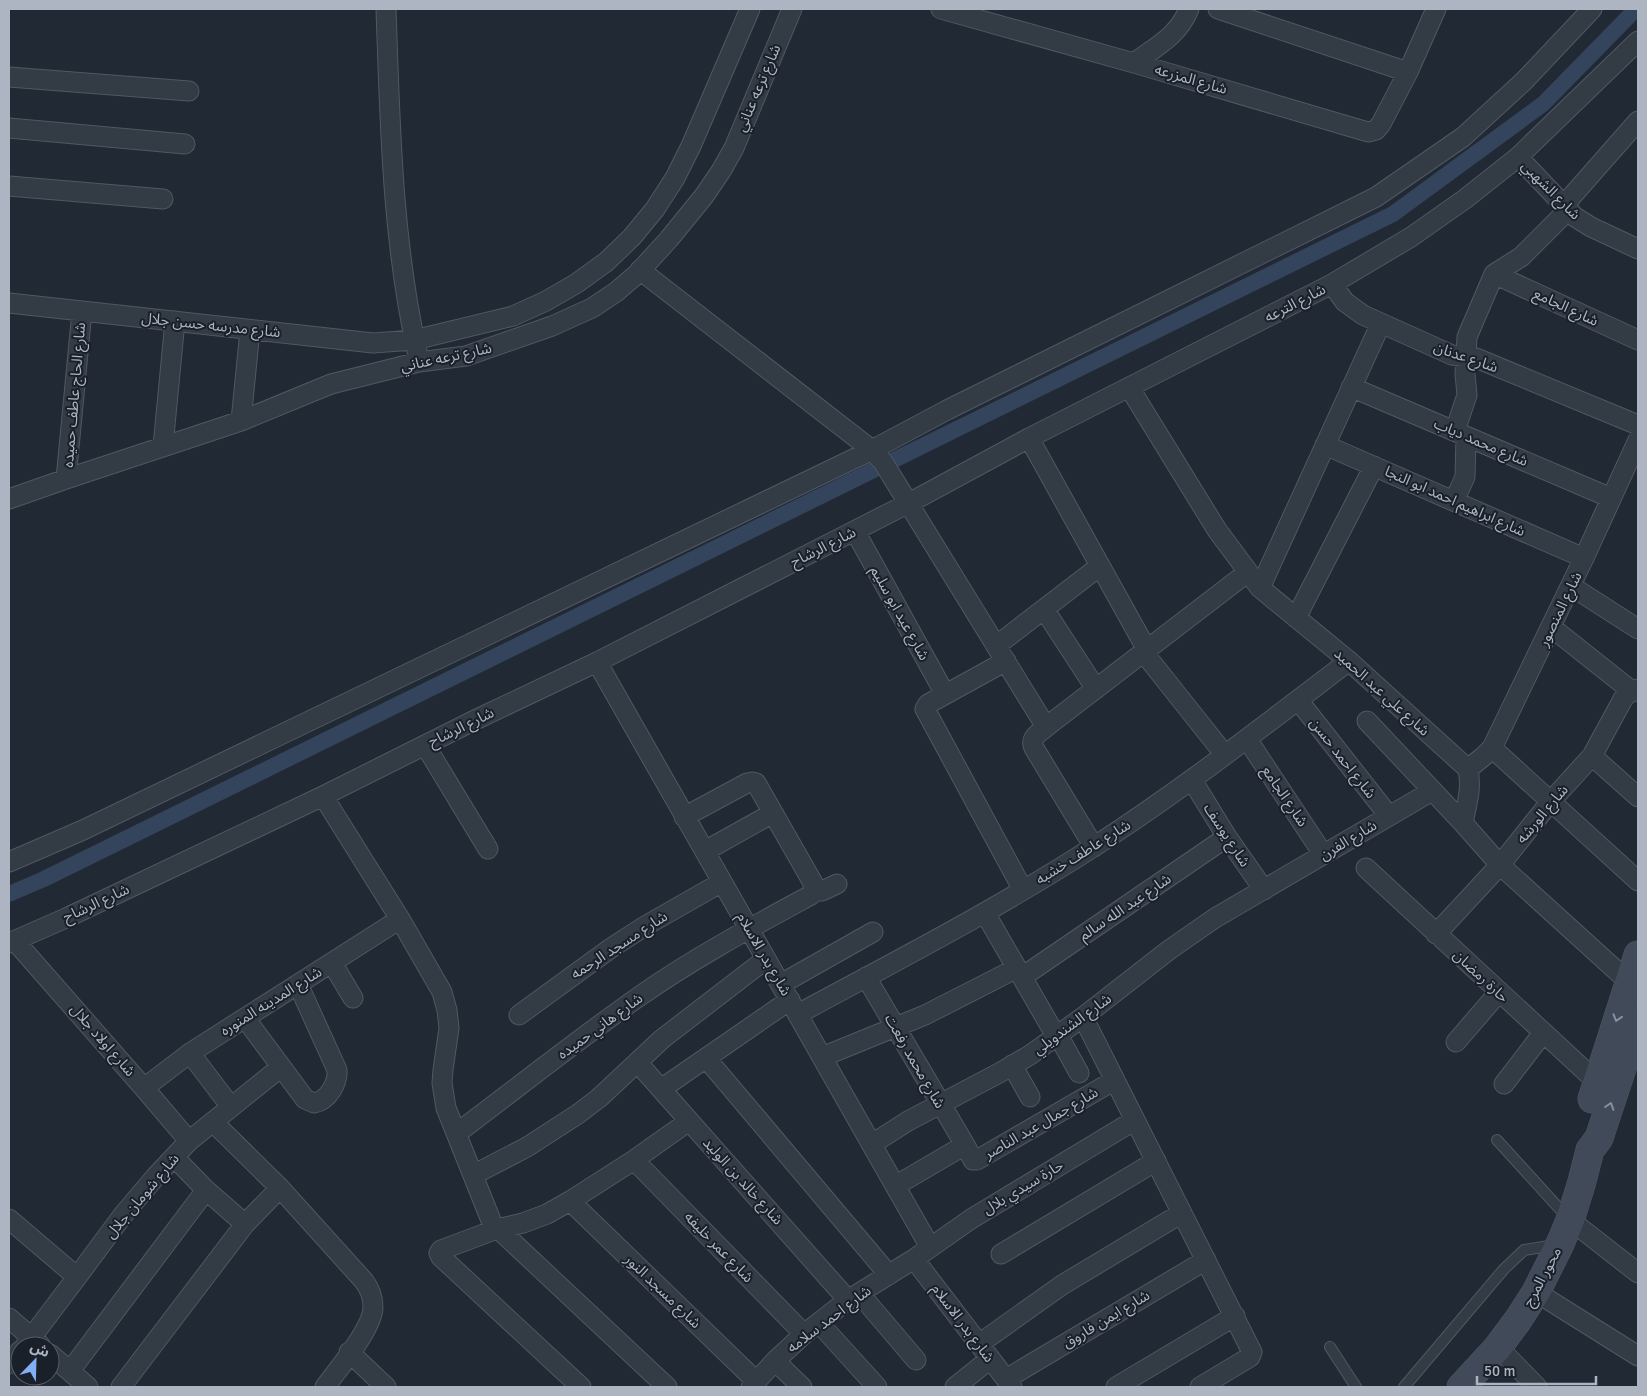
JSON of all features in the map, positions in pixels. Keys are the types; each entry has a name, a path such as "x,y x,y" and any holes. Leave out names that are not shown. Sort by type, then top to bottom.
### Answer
{"main road":[{"name":"محور المرج","path":"1590,1150 1584,1139 1583,1132 1628,982 1638,955"},
{"name":"محور المرج","path":"1461,1387 1498,1347 1518,1320 1536,1292 1565,1232 1581,1185 1590,1150 1600,1138 1638,1020"}],"street":[{"path":"386,9 397,224 419,362"},
{"name":"شارع ترعه عناني","path":"414,340 513,316 546,301 577,283 599,267 632,236 656,209 675,178 691,146 750,9"},
{"name":"شارع ترعه عناني","path":"9,499 241,421 331,384 419,362 466,356 552,326 592,308 616,292 640,270 692,211 721,171 734,148 792,9"},
{"name":"شارع المزرعه","path":"942,9 1368,132 1379,128 1408,72 1433,10"},
{"path":"1134,63 1177,31 1189,9"},
{"path":"1218,9 1269,17 1408,72"},
{"path":"9,862 83,830 878,456 947,410 1376,197 1463,137 1524,81 1592,9"},
{"name":"شارع الترعه","path":"909,503 1129,386 1332,284 1411,236 1465,199 1518,157 1638,40"},
{"path":"9,76 189,91"},
{"path":"1454,501 1465,477 1460,434 1467,395 1465,374 1467,338 1494,274 1521,257 1566,208 1638,121"},
{"path":"9,128 185,144"},
{"name":"شارع الشهبي","path":"1518,157 1566,208 1583,222 1638,249"},
{"path":"9,186 163,199"},
{"path":"640,270 878,456 909,503 1046,727"},
{"name":"شارع الجامع","path":"1494,274 1638,340"},
{"name":"شارع عدنان","path":"1332,284 1342,298 1354,309 1381,323 1452,355 1476,358 1638,425"},
{"name":"شارع مدرسه حسن جلال","path":"9,303 373,343 414,340"},
{"name":"شارع الحاج عاطف حميده","path":"66,479 82,311"},
{"path":"163,446 175,321"},
{"path":"1260,588 1381,323"},
{"path":"241,421 250,330"},
{"name":"شارع علي عبد الحميد","path":"1129,386 1217,530 1260,588 1349,662 1468,769"},
{"name":"شارع محمد دياب","path":"1351,387 1611,498"},
{"path":"1029,438 1145,652 1225,755"},
{"name":"شارع المنصور","path":"1468,769 1492,748 1571,586 1638,440"},
{"name":"شارع ابراهيم احمد ابو النجا","path":"1325,445 1584,558"},
{"path":"1296,618 1374,466"},
{"name":"شارع الرشاح","path":"12,942 324,796 597,662 909,503"},
{"name":"شارع عيد ابو سليم","path":"855,531 946,694"},
{"path":"1005,639 1100,566"},
{"path":"1094,846 1032,745 1033,738 1248,572"},
{"path":"1571,586 1638,629"},
{"path":"1044,609 1096,689"},
{"path":"1551,628 1635,694"},
{"path":"1006,661 928,704 925,709 1023,890"},
{"name":"شارع بدر الاسلام","path":"597,662 930,1247"},
{"name":"شارع عاطف خشبه","path":"790,999 866,977 985,913 1094,846 1192,780 1349,662"},
{"name":"شارع الورشه","path":"1436,934 1500,865 1551,801 1592,756 1623,699 1635,694"},
{"name":"شارع احمد حسن","path":"1298,700 1389,816"},
{"path":"1367,721 1500,865 1628,982"},
{"name":"شارع الجامع","path":"1247,739 1323,854"},
{"path":"425,745 488,849"},
{"path":"1492,748 1638,881"},
{"path":"1592,756 1638,797"},
{"path":"1463,823 1470,795 1471,782 1468,769"},
{"name":"شارع يوسف","path":"1192,780 1227,837 1264,890"},
{"path":"684,817 752,782 756,783 813,883 813,892"},
{"name":"شارع الفرن","path":"1264,890 1432,791"},
{"path":"324,796 438,984 447,1010 449,1028 443,1070 443,1095 446,1108 474,1175 489,1219 497,1229 667,1387"},
{"path":"705,851 773,813"},
{"name":"شارع عبد الله سالم","path":"822,1057 1019,973 1227,837"},
{"name":"حارة رمضان","path":"1366,868 1597,1082"},
{"name":"شارع مسجد الرحمه","path":"520,1015 610,948 722,882"},
{"name":"شارع هاني حميده","path":"457,1133 638,997 749,928 811,895 813,892 822,891 838,884"},
{"name":"شارع الشندويلي","path":"872,1144 908,1121 1030,1055 1192,934 1239,903 1264,890"},
{"path":"985,913 1079,1073"},
{"name":"شارع المدينه المنوره","path":"144,1088 190,1052 400,919"},
{"path":"662,1089 790,999 873,932"},
{"name":"شارع اولاد جلال","path":"12,942 144,1088 189,1142"},
{"path":"474,1175 527,1147 578,1114 599,1098 662,1039 766,959"},
{"path":"332,963 353,998"},
{"name":"شارع محمد رفعت","path":"866,977 965,1146"},
{"path":"245,1018 306,1099 310,1102 323,1100 336,1082 337,1070 298,984"},
{"path":"1456,1042 1499,992"},
{"path":"1083,1017 1252,1352 1250,1357 1200,1387"},
{"path":"1504,1084 1543,1033"},
{"path":"190,1052 231,1107"},
{"path":"706,1058 889,1275"},
{"name":"شارع خالد بن الوليد","path":"637,1062 689,1120 916,1360"},
{"path":"1012,1065 1030,1097"},
{"name":"شارع شومان جلال","path":"36,1336 128,1208 174,1157 189,1142 281,1067"},
{"name":"شارع جمال عبد الناصر","path":"895,1186 965,1146 973,1160 976,1160 1115,1080"},
{"path":"581,1387 439,1255 440,1250 497,1229 535,1219 570,1201 634,1160 689,1120"},
{"name":"حارة سيدي بلال","path":"914,1259 971,1220 1135,1120"},
{"path":"213,1122 280,1188 370,1289 373,1307 368,1325 325,1387"},
{"path":"174,1157 206,1190 244,1224"},
{"name":"شارع عمر خليفه","path":"634,1160 877,1387"},
{"path":"1001,1254 1156,1162"},
{"path":"121,1387 244,1224 280,1188"},
{"path":"60,1364 78,1381 206,1190"},
{"name":"شارع مسجد النور","path":"570,1201 754,1384"},
{"path":"978,1344 1062,1285 1182,1213"},
{"path":"9,1220 78,1278"},
{"path":"1565,1232 1638,1273"},
{"name":"شارع بدر الاسلام","path":"914,1259 1009,1383"},
{"name":"شارع احمد سلامه","path":"754,1384 775,1361 812,1328 854,1296 914,1259"},
{"name":"شارع ايمن فاروق","path":"1009,1383 1206,1260"},
{"path":"1536,1292 1638,1356"},
{"path":"1116,1387 1235,1316"},
{"path":"9,1318 22,1336"},
{"path":"1498,1347 1537,1387"},
{"path":"350,1352 386,1387"},
{"path":"955,1387 990,1359"},
{"path":"775,1361 802,1387"}],"lane":[{"path":"1404,1387 1491,1284 1524,1250 1565,1232 1497,1140"},
{"path":"1330,1347 1356,1387"}],"waterway":[{"path":"9,894 44,879 1393,214 1543,104 1636,9"}]}
